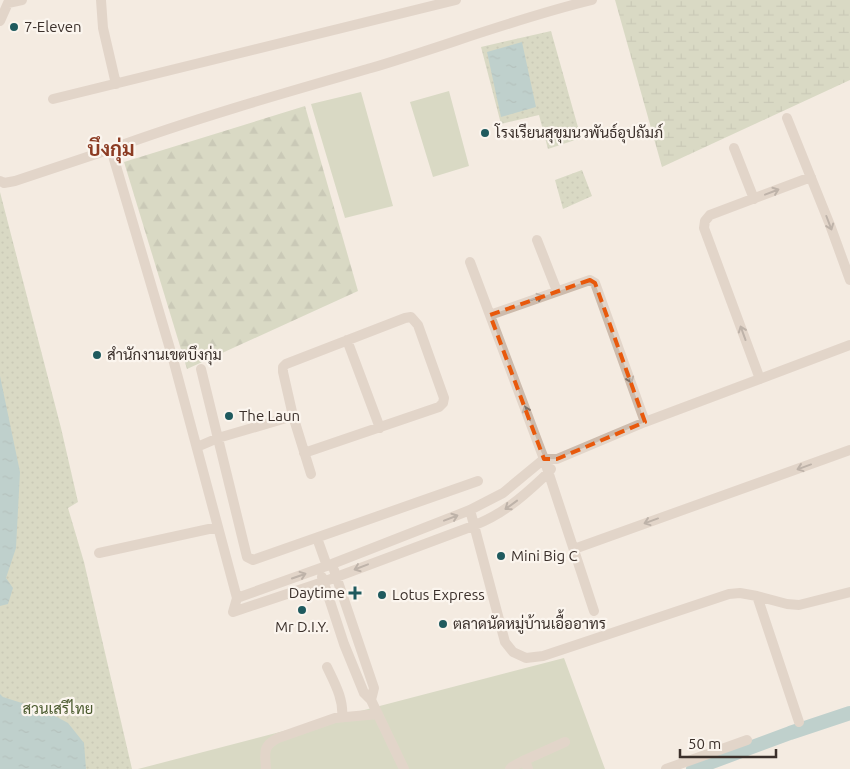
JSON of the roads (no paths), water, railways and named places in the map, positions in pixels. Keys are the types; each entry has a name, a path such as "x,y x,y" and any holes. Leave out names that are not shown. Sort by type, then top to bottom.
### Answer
{"street":[{"path":"0,21 5,2 22,0"},
{"path":"101,0 103,28 116,84"},
{"path":"53,99 456,0"},
{"path":"0,181 4,183 15,181 162,131 371,68 556,8 592,0"},
{"path":"787,118 850,280"},
{"path":"734,148 754,199"},
{"path":"111,149 173,359 237,598 233,612 323,582 473,526 494,516 523,496 548,473 557,459"},
{"path":"760,379 704,228 705,221 710,215 811,177"},
{"path":"537,240 556,291"},
{"path":"470,262 544,459 594,611"},
{"path":"490,314 590,280 595,283 645,422"},
{"path":"304,453 439,407 443,403 444,398 418,325 411,317 347,340 286,364 283,367 293,416 304,453 311,474"},
{"path":"347,340 380,428"},
{"path":"237,598 326,566 488,502 503,493 544,459 557,459 645,422 850,345"},
{"path":"201,369 247,557 252,560 478,481"},
{"path":"197,447 218,438 293,416"},
{"path":"574,549 850,450"},
{"path":"470,510 505,642 513,652 526,658 543,656 729,594 740,593 799,605 850,592"},
{"path":"98,553 218,527"},
{"path":"317,538 326,566 336,577 374,688 371,700"},
{"path":"380,545 385,558"},
{"path":"326,566 323,582 344,644 364,693 371,700 404,769"},
{"path":"757,596 800,722"},
{"path":"344,644 357,640"},
{"path":"327,667 342,703 342,717"},
{"path":"266,769 265,751 271,741 335,718 378,714"},
{"path":"666,769 747,740"},
{"path":"510,769 526,764 565,742"}],"water":[{"path":"522,42 536,107 501,117 487,52"},
{"path":"0,376 20,472 16,548 6,578 13,588 8,604 0,606"},
{"path":"0,694 3,697 44,710 68,723 84,743 86,769 0,769"}],"waterway":[{"path":"693,769 850,713"}],"place":[{"name":"7-Eleven","path":"14,27"},
{"name":"โรงเรียนสุขุมนวพันธ์อุปถัมภ์","path":"485,133"},
{"name":"สำนักงานเขตบึงกุ่ม","path":"97,355"},
{"name":"The Laun","path":"229,416"},
{"name":"Mini Big C","path":"501,556"},
{"name":"Daytime","path":"355,593"},
{"name":"Lotus Express","path":"382,595"},
{"name":"Mr D.I.Y.","path":"302,610"},
{"name":"ตลาดนัดหมู่บ้านเอื้ออาทร","path":"443,624"}],"district":[{"name":"บึงกุ่ม","path":"111,149"}],"park label":[{"name":"สวนเสรีไทย","path":"58,709"}]}
